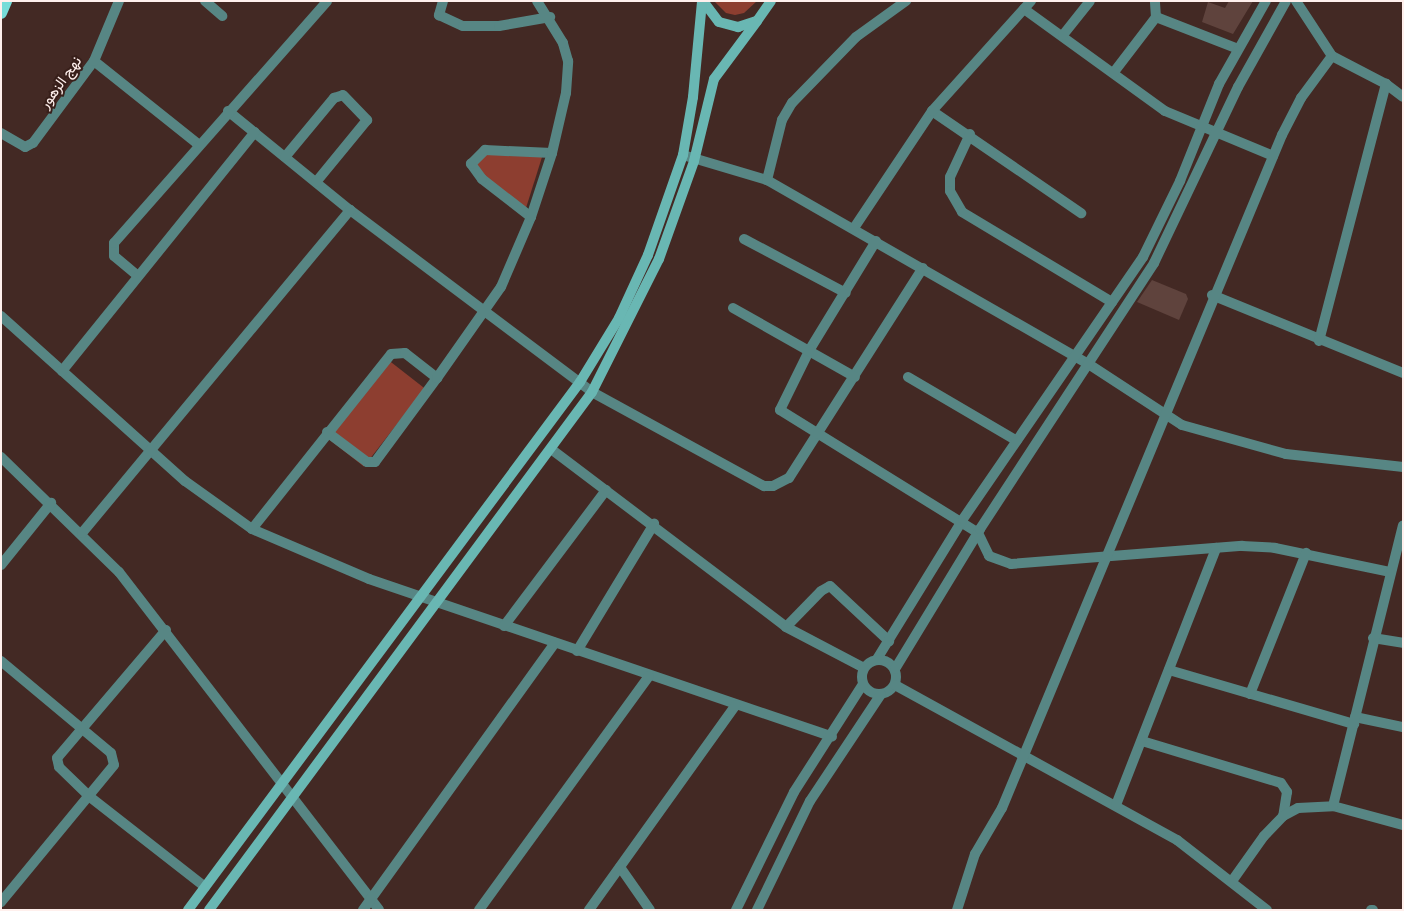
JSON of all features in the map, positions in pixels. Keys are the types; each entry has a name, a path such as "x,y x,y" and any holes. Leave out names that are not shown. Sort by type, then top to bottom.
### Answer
{"main road":[{"path":"1,13 6,1"}],"street":[{"name":"نهج الزهور","path":"1,133 30,146 94,61 119,1"},
{"path":"205,1 222,16"},
{"path":"138,276 114,256 114,243 198,144 327,1"},
{"path":"443,1 439,15 463,26 499,26 550,17"},
{"path":"326,432 368,462 375,462 487,312 531,217 552,153 566,93 568,61 550,17 537,1"},
{"path":"703,1 712,16 728,26 757,21"},
{"path":"188,910 580,382 619,318 648,255 682,155 693,97 703,1"},
{"path":"766,180 782,120 792,103 856,37 906,1"},
{"path":"1063,35 1090,1"},
{"path":"1114,72 1156,18 1155,1"},
{"path":"864,668 877,659 961,522 1143,257 1180,181 1199,128 1238,49 1266,1"},
{"path":"894,685 895,669 978,533 1090,365 1154,263 1216,133 1286,1"},
{"path":"1296,1 1332,56 1386,84 1403,97"},
{"path":"209,910 295,796 434,602 551,449 592,392 659,259 694,160 714,79 757,21 773,3"},
{"path":"854,228 932,111 1028,5 1063,35 1166,111 1199,128 1273,156"},
{"path":"1156,18 1238,49"},
{"path":"957,910 975,854 1002,808 1108,556 1212,295 1273,156 1301,98 1332,56"},
{"path":"94,61 198,144"},
{"path":"1319,341 1386,84"},
{"path":"285,157 334,98 343,95 367,120 316,182"},
{"path":"228,111 350,210 592,392 764,486 773,486 789,478 924,268"},
{"path":"932,111 970,134 1081,213"},
{"path":"62,371 255,132"},
{"path":"970,134 950,177 950,191 962,212 1112,302"},
{"path":"531,217 482,179 471,164 485,150 552,153"},
{"path":"682,155 766,180 854,228 1074,358 1090,365 1163,415 1200,431 1286,454 1403,467"},
{"path":"82,533 152,452 350,210"},
{"path":"744,239 846,293"},
{"path":"876,241 846,293 810,349 779,407 978,533 989,556 1011,564 1216,548 1275,548 1390,572"},
{"path":"1212,295 1319,341 1403,373"},
{"path":"733,308 810,349 855,377"},
{"path":"1,316 152,452 219,508 252,529 295,551 434,602 832,737"},
{"path":"252,529 326,432 391,354 405,353 437,378"},
{"path":"908,377 1017,441"},
{"path":"551,449 654,524 786,626 864,668"},
{"path":"1,456 82,533 166,630 295,796 379,910"},
{"path":"504,626 606,490"},
{"path":"1,565 51,503"},
{"path":"577,651 654,524"},
{"path":"1334,806 1373,638 1403,526"},
{"path":"1116,805 1216,548"},
{"path":"1250,694 1306,554"},
{"path":"786,626 820,591 830,586 889,640"},
{"path":"166,630 57,758 59,767 90,798 205,887"},
{"path":"1373,638 1403,642"},
{"path":"363,910 555,643"},
{"path":"877,659 888,661 895,669"},
{"path":"1,661 81,731 111,753 114,766 90,798 1,902"},
{"path":"736,910 794,792 832,737 864,684 864,668"},
{"path":"1169,670 1250,694 1354,720 1403,727"},
{"path":"479,910 649,676"},
{"path":"864,684 871,692 881,694"},
{"path":"894,685 1177,840 1232,882 1255,905 1266,910"},
{"path":"757,910 810,801 881,694 894,685"},
{"path":"589,910 736,705"},
{"path":"1142,741 1281,783 1287,792 1283,816"},
{"path":"1232,882 1264,836 1283,816 1298,808 1334,806 1403,825"},
{"path":"620,867 650,910"}],"shaded area":[{"path":"714,1 757,1 744,13 735,15 726,13"},
{"path":"480,153 542,157 526,208 470,169"},
{"path":"387,359 425,389 364,467 326,437"}],"building":[{"path":"1229,1 1253,1 1233,34 1202,22 1208,2 1225,8"},
{"path":"1152,280 1186,294 1188,299 1179,320 1137,302"}]}
